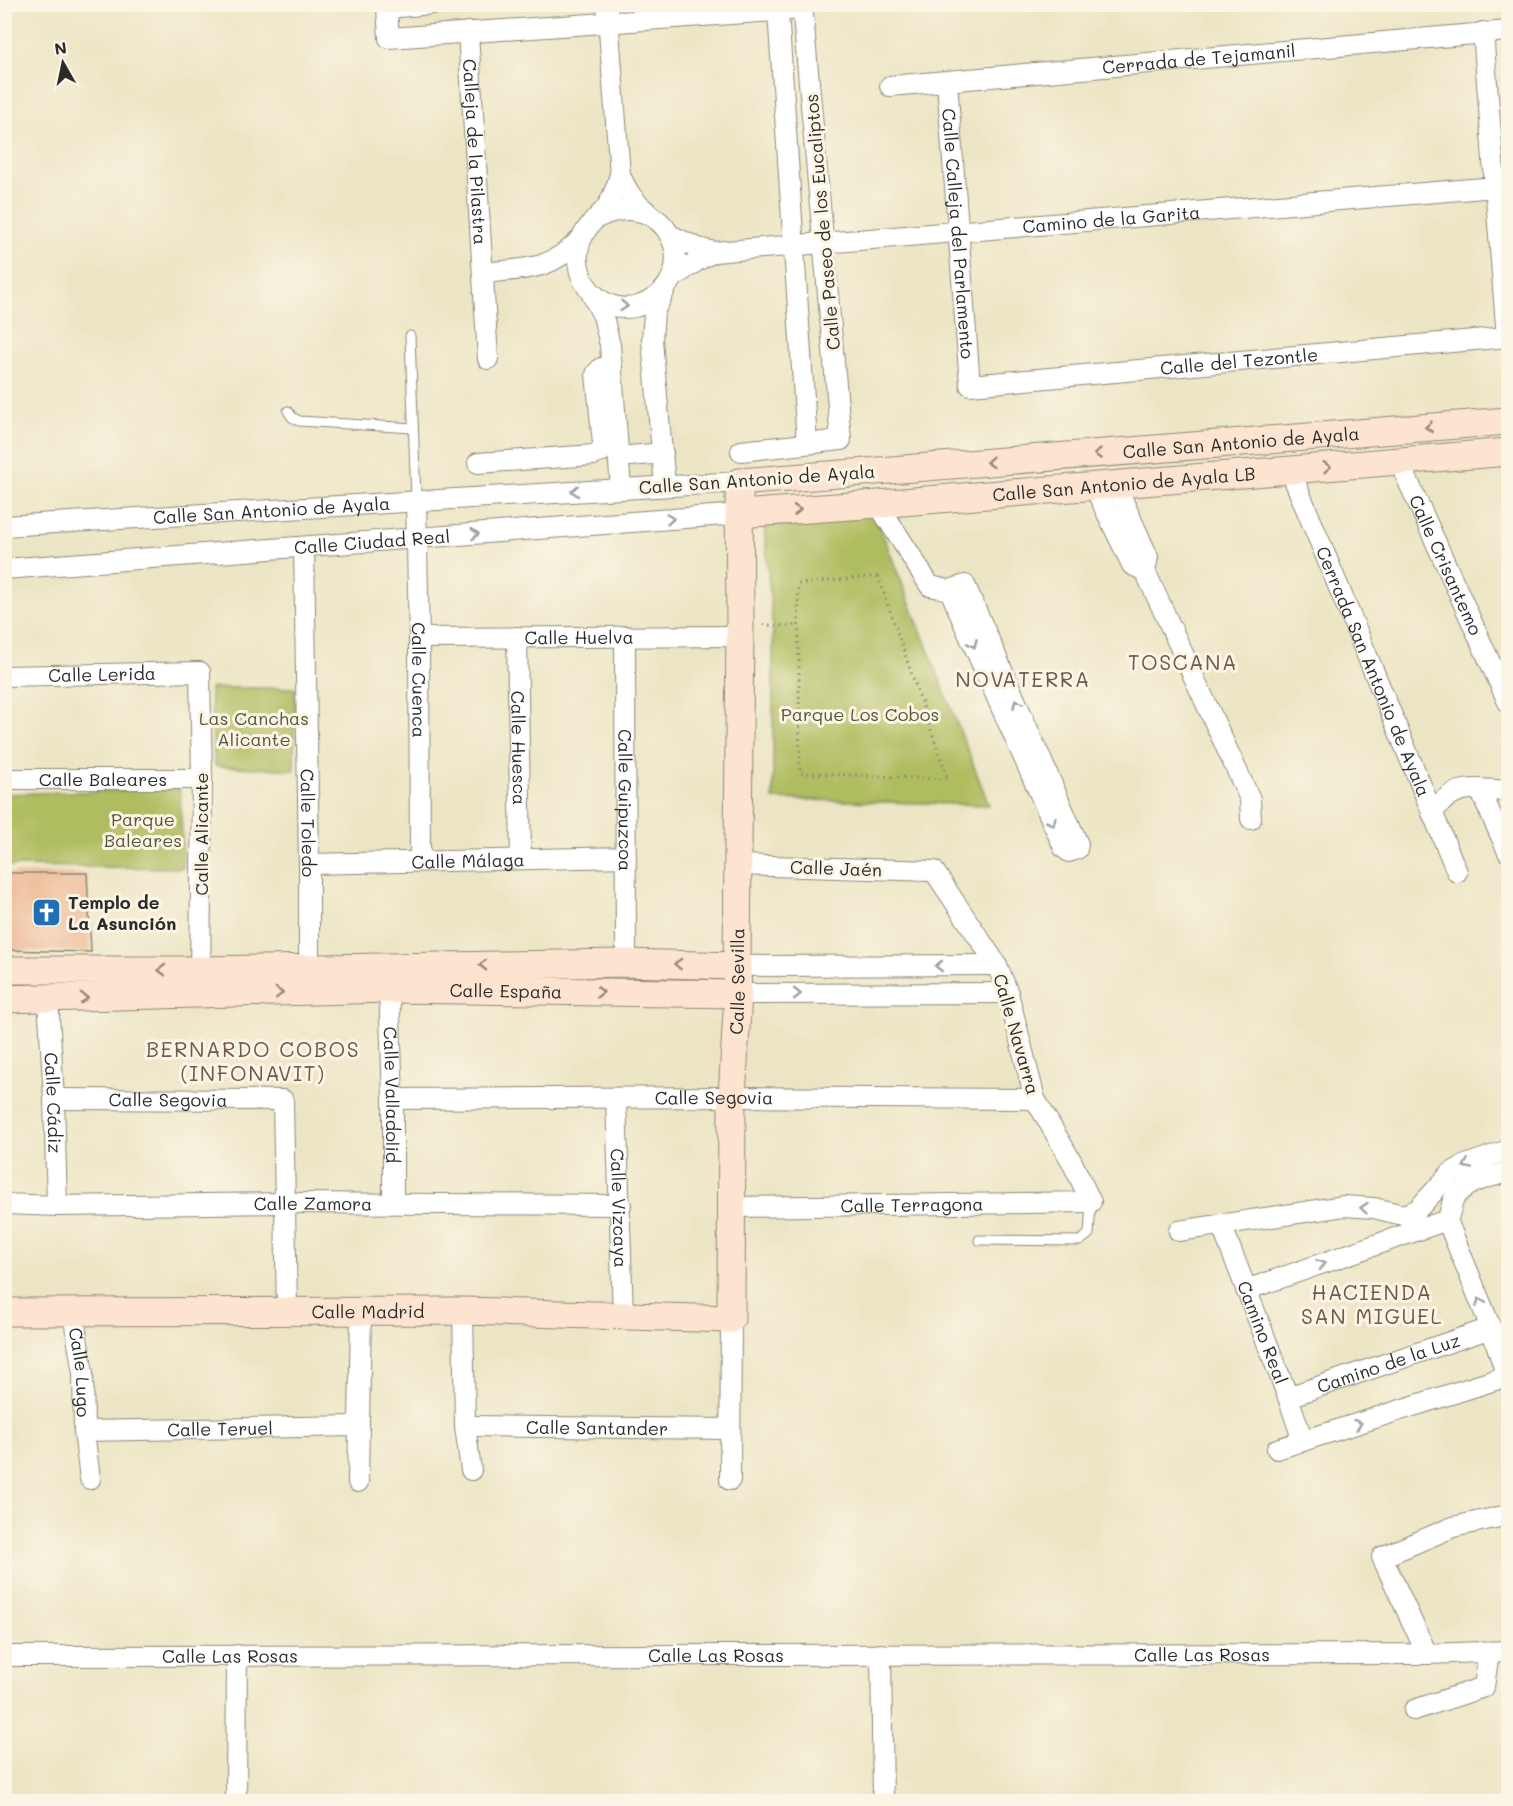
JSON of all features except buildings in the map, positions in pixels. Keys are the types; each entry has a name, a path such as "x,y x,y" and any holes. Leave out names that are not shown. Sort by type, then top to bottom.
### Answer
{"street":[{"path":"433,4 387,8 389,38 468,32 607,14 778,11 803,7"},
{"name":"Calle Paseo de los Eucaliptos","path":"778,11 807,444 841,440 803,7"},
{"path":"607,14 620,175 637,204 662,224 670,235 675,249 676,265 654,312 652,340 665,486"},
{"name":"Cerrada de Tejamanil","path":"890,87 1509,31"},
{"name":"Calleja de la Pilastra","path":"468,32 488,359"},
{"path":"1482,32 1502,186 1508,338"},
{"name":"Calle Calleja del Parlamento","path":"947,82 970,385"},
{"path":"484,273 541,267 555,261 580,240 587,228 608,205 620,175"},
{"name":"Camino de la Garita","path":"670,235 698,248 714,252 1502,186"},
{"path":"597,218 624,209 638,210 651,215"},
{"path":"580,240 577,262 587,288 603,316 610,345 621,489"},
{"name":"Camino de la Garita","path":"668,284 697,261 714,252"},
{"path":"541,267 571,276 604,303 620,307 637,307 652,300 668,284"},
{"name":"Calle del Tezontle","path":"970,385 1508,338"},
{"path":"478,463 594,455 601,452 603,444 596,374 601,368 612,367"},
{"name":"Calle San Antonio de Ayala","path":"4,526 739,482 1509,421"},
{"path":"1474,423 1476,454"},
{"path":"741,451 807,444"},
{"name":"Calle San Antonio de Ayala LB","path":"739,514 1509,452"},
{"path":"619,457 663,453"},
{"path":"1049,457 1050,490"},
{"name":"Calle Crisantemo","path":"1399,461 1509,702"},
{"name":"Cerrada San Antonio de Ayala","path":"1290,470 1457,872"},
{"name":"Calle Sevilla","path":"730,1480 732,1097 738,994 739,482"},
{"path":"1105,485 1132,565 1145,571 1250,799 1251,819"},
{"name":"Calle Cuenca","path":"416,500 420,860"},
{"path":"878,504 930,586 950,590 965,585 992,668 1025,742 1078,843 1077,849 1073,851 1069,852 1064,848 1025,742"},
{"name":"Calle Ciudad Real","path":"4,568 739,514"},
{"name":"Calle Toledo","path":"304,547 309,979"},
{"name":"Calle Huelva","path":"419,638 625,636 740,630"},
{"name":"Calle Guipuzcoa","path":"625,636 626,963"},
{"name":"Calle Huesca","path":"518,637 521,858"},
{"name":"Calle Lerida","path":"4,676 200,672"},
{"name":"Calle Alicante","path":"200,672 202,779 200,982"},
{"name":"Calle Baleares","path":"4,779 202,779"},
{"path":"1432,813 1451,794 1460,790 1509,791"},
{"path":"1480,790 1509,852"},
{"name":"Calle Málaga","path":"309,864 626,857"},
{"name":"Calle Jaén","path":"738,865 934,871"},
{"name":"Calle Navarra","path":"934,871 998,966 1008,993 1035,1099 1072,1161 1091,1202"},
{"name":"Calle España","path":"4,999 48,999 200,982 309,979 626,963 737,966 998,966"},
{"name":"Calle España","path":"4,970 200,982"},
{"name":"Calle España","path":"309,979 389,989 738,994 1008,993"},
{"name":"Calle Valladolid","path":"389,989 393,1099 393,1203"},
{"name":"Calle Cádiz","path":"48,999 57,1206"},
{"name":"Calle Segovia","path":"393,1099 732,1097 1035,1099"},
{"name":"Calle Vizcaya","path":"616,1098 623,1316"},
{"name":"Calle Segovia","path":"54,1099 283,1100 285,1203"},
{"path":"1406,1224 1451,1173 1463,1166 1509,1150"},
{"path":"1277,1449 1508,1376 1447,1220 1454,1200 1465,1187 1509,1172"},
{"name":"Calle Terragona","path":"732,1206 1091,1202"},
{"path":"285,1203 287,1311"},
{"name":"Calle Zamora","path":"4,1204 57,1206 285,1203 621,1205"},
{"path":"1179,1231 1344,1206 1374,1209 1406,1224"},
{"path":"1246,1290 1406,1224 1447,1220"},
{"name":"Camino Real","path":"1221,1224 1303,1441"},
{"path":"463,1311 465,1426 471,1470"},
{"name":"Calle Madrid","path":"4,1312 463,1311 731,1319"},
{"path":"358,1482 361,1312"},
{"name":"Calle Lugo","path":"73,1313 83,1373 84,1431 90,1479"},
{"name":"Camino de la Luz","path":"1288,1397 1491,1328"},
{"name":"Calle Teruel","path":"84,1431 358,1426"},
{"name":"Calle Santander","path":"465,1426 730,1429"},
{"path":"1427,1654 1382,1557 1453,1527 1509,1515"},
{"path":"1414,1710 1484,1687 1499,1652"},
{"name":"Calle Las Rosas","path":"4,1656 1427,1654 1499,1652"},
{"path":"881,1654 883,1802"},
{"path":"236,1802 237,1655"}],"lane":[{"path":"410,336 416,500"},
{"path":"288,411 298,421 413,428"},
{"path":"979,1240 1080,1241 1089,1234 1091,1202"}],"path":[{"path":"878,576 948,779 800,773 799,626 798,584 878,576"},
{"path":"740,630 799,626"}],"green space":[{"name":"Parque Los Cobos","path":"874,512 989,805 773,799 773,632 764,526"},
{"name":"Las Canchas Alicante","path":"210,688 295,688 294,770 215,766"},
{"name":"Parque Baleares","path":"180,789 183,868 5,866 5,794"}],"place":[{"name":"Templo de La Asunción","path":"47,912"}],"district":[{"name":"TOSCANA","path":"1183,661"},
{"name":"NOVATERRA","path":"1023,678"},
{"name":"BERNARDO COBOS (INFONAVIT)","path":"253,1060"},
{"name":"HACIENDA SAN MIGUEL","path":"1372,1303"}]}
